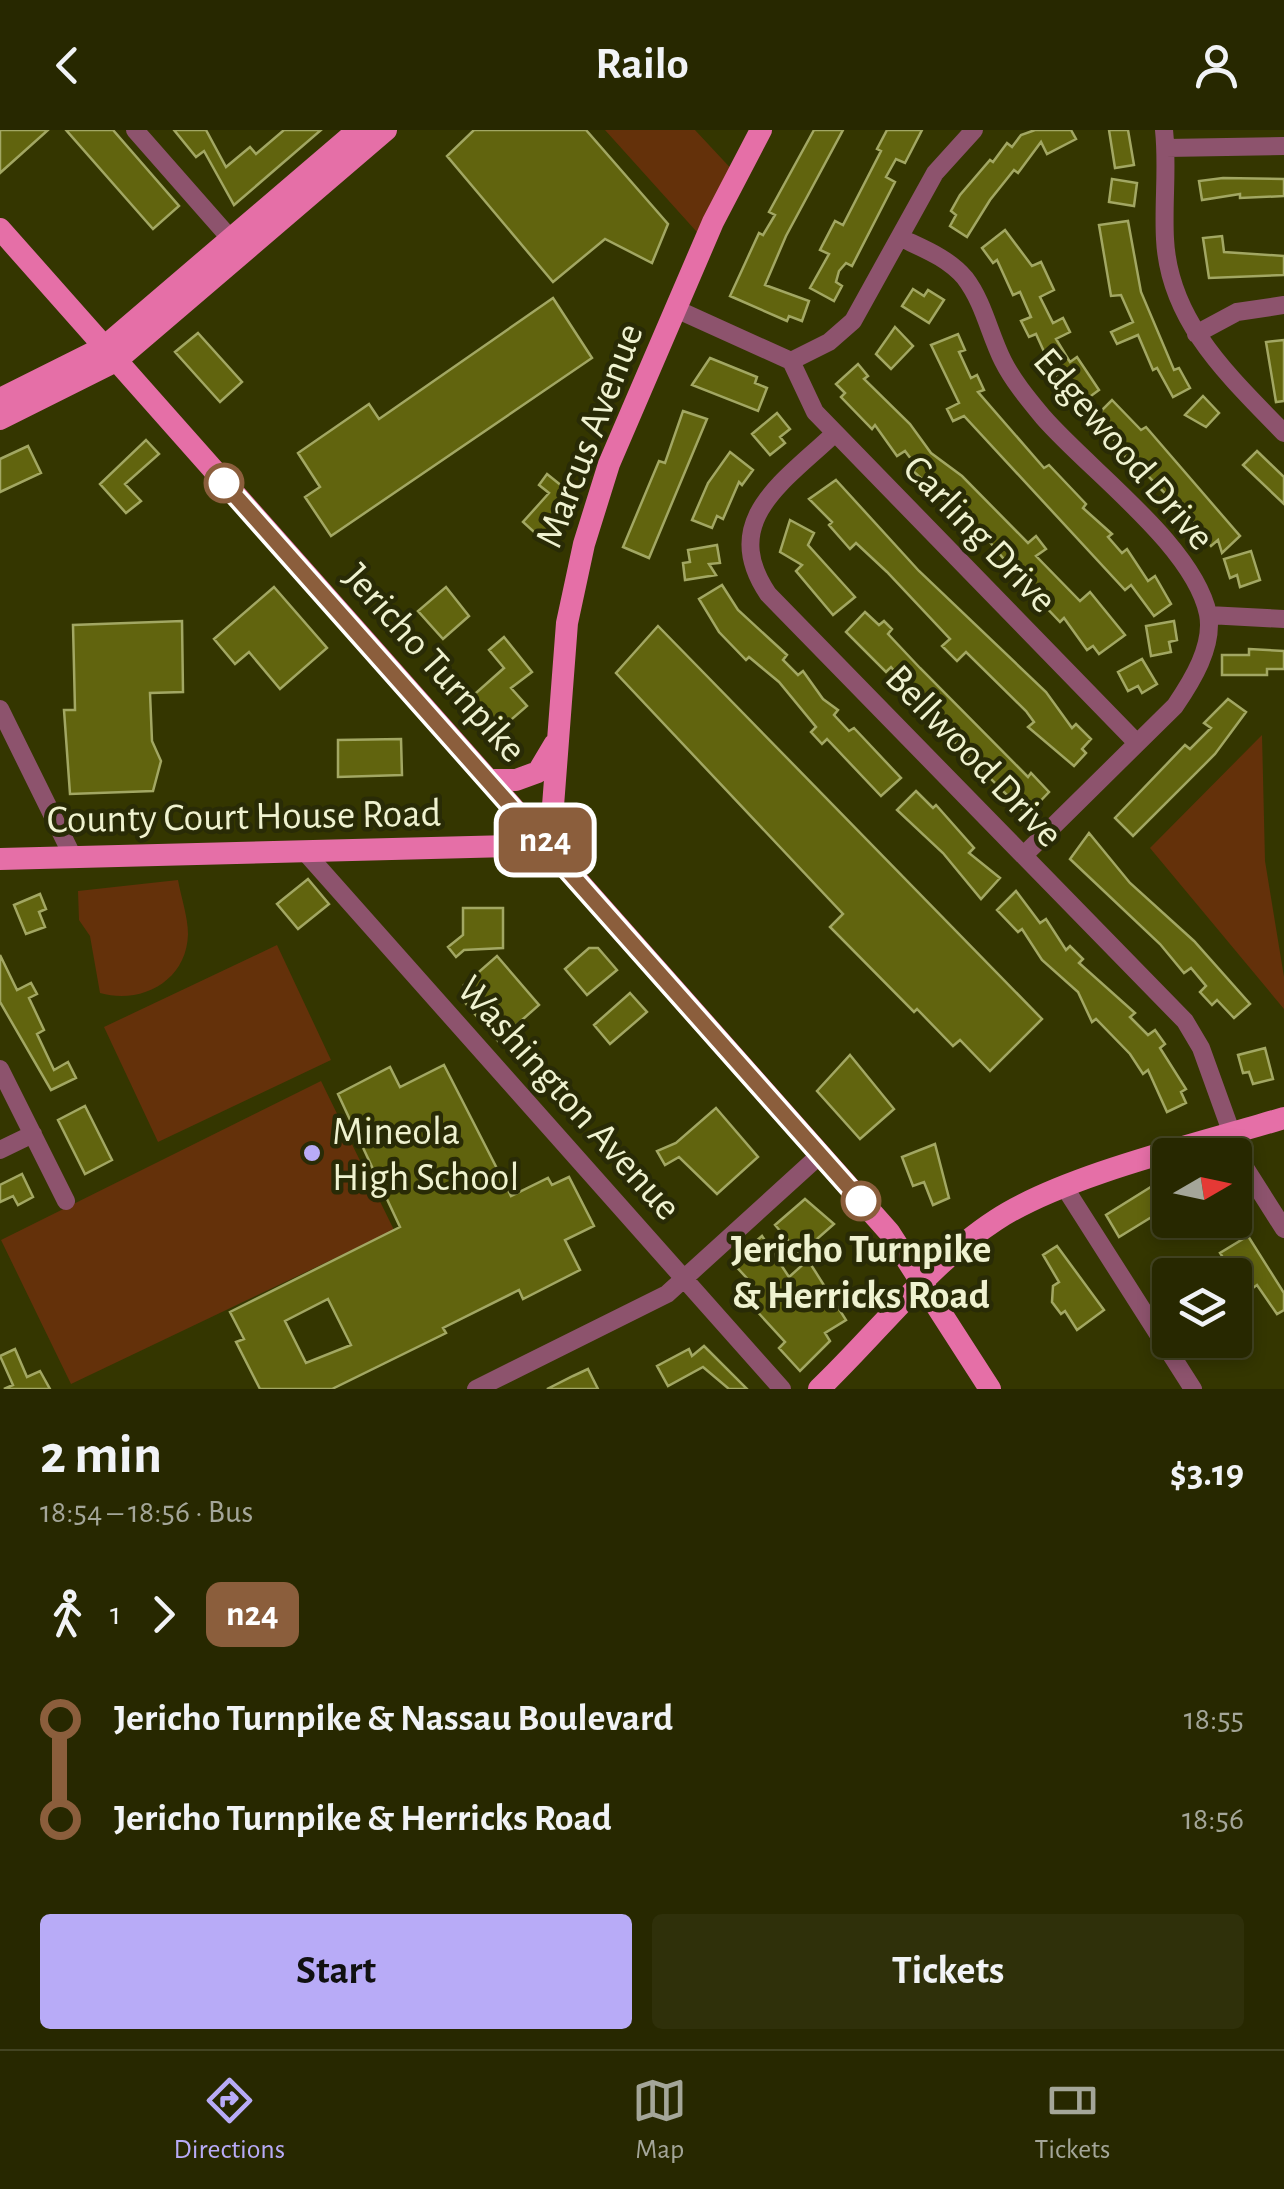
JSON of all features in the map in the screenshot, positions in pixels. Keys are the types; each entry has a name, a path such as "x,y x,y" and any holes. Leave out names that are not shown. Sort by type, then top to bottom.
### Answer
{"main road":[{"path":"0,419 110,354 237,246 357,135 386,130"},
{"name":"Marcus Avenue","path":"550,845 573,581 609,464 676,309 761,130"},
{"name":"Jericho Turnpike","path":"0,229 550,845 896,1241 990,1389"},
{"path":"0,399 110,354"},
{"path":"492,780 529,778 546,766 560,712"},
{"name":"County Court House Road","path":"0,859 550,845"},
{"path":"818,1389 992,1222 1065,1188 1284,1118"}],"street":[{"path":"135,130 237,246"},
{"path":"676,309 791,361 829,342 854,320 935,173 974,130"},
{"path":"1284,146 1165,139 1166,253 1173,286 1196,334 1219,367 1284,433"},
{"name":"Edgewood Drive","path":"901,238 944,258 963,276 980,300 1012,378 1045,418 1179,556 1208,615 1193,680 1175,706 1024,856"},
{"path":"1196,334 1237,312 1284,306"},
{"name":"Carling Drive","path":"791,361 808,401 835,432 1137,743"},
{"name":"Bellwood Drive","path":"835,432 759,510 748,537 753,572 768,594 1190,1028 1228,1135 1284,1229"},
{"path":"1208,615 1284,618"},
{"path":"0,709 74,857"},
{"name":"Washington Avenue","path":"306,852 782,1389"},
{"path":"0,1069 66,1201"},
{"path":"0,1150 32,1134"},
{"path":"476,1389 513,1381 668,1294 821,1154"},
{"path":"1065,1188 1193,1389"}],"shaded area":[{"path":"605,130 695,130 737,175 705,241"},
{"path":"1262,735 1265,861 1284,977 1284,1009 1150,848"},
{"path":"178,880 188,934 180,965 159,986 146,992 116,996 100,993 90,936 79,920 78,891"},
{"path":"277,945 331,1060 158,1142 104,1027"},
{"path":"321,1081 394,1230 71,1384 1,1240"}],"building":[{"path":"0,130 48,130 0,173"},
{"path":"66,130 113,130 179,206 153,229"},
{"path":"174,130 206,130 226,167 250,147 256,154 284,130 321,130 234,205 204,151 196,157"},
{"path":"474,130 586,130 668,224 652,263 605,239 553,282 447,156"},
{"path":"814,130 843,130 786,236 765,285 809,301 802,321 789,316 787,321 730,296 759,233 763,235 775,215 769,212"},
{"path":"887,130 922,130 905,163 896,159 886,177 895,182 852,266 846,263 839,271 836,282 842,286 834,301 810,288 829,254 820,250 835,221 843,225 881,151 877,149"},
{"path":"1035,130 1071,130 1076,139 1047,154 1041,142 1018,173 1014,170 990,200 967,237 950,226 956,215 951,211 960,195 990,160 993,162 1007,143 1012,147 1021,135"},
{"path":"1109,130 1128,130 1134,165 1115,168"},
{"path":"1112,179 1137,183 1134,206 1109,202"},
{"path":"1284,179 1284,196 1240,198 1240,194 1202,200 1199,181"},
{"path":"1128,221 1141,292 1174,370 1179,368 1190,388 1173,397 1157,368 1153,370 1138,335 1117,344 1111,332 1133,322 1121,295 1111,296 1099,225"},
{"path":"1005,230 1032,266 1041,262 1054,290 1040,297 1053,323 1063,318 1070,332 1056,339 1070,362 1077,357 1099,390 1076,407 1054,371 1048,376 1038,361 1046,356 1036,334 1029,337 1021,321 1031,317 1020,292 1013,295 997,260 993,263 982,248"},
{"path":"1222,236 1224,252 1284,256 1284,275 1209,278 1203,238"},
{"path":"913,289 924,296 928,290 944,300 929,323 902,306"},
{"path":"553,298 592,358 331,536 305,497 320,487 298,453 369,404 379,419"},
{"path":"895,327 913,346 891,369 876,354"},
{"path":"198,333 242,382 220,402 175,352"},
{"path":"958,334 965,350 959,352 971,378 977,375 984,390 978,392 1044,468 1049,465 1086,504 1083,508 1112,534 1108,537 1122,553 1127,549 1148,581 1155,576 1171,604 1154,616 1131,585 1125,590 964,416 953,421 947,409 959,403 931,345"},
{"path":"1284,340 1284,401 1276,402 1266,342"},
{"path":"710,358 757,377 755,383 767,388 758,411 692,385"},
{"path":"858,364 868,376 864,379 910,424 931,453 962,476 1028,543 1036,536 1046,549 1036,556 1080,601 1090,592 1125,635 1099,654 1093,646 1087,650 1064,618 1060,622 1022,582 1029,574 1016,559 1008,564 984,535 913,471 917,467 905,451 897,456 875,425 872,429 841,397 845,393 836,384"},
{"path":"1203,396 1219,413 1206,427 1185,415"},
{"path":"1112,400 1141,430 1146,427 1240,536 1222,553 1218,540 1211,546 1201,530 1147,475 1138,457 1129,463 1108,431 1104,436 1090,422"},
{"path":"683,411 707,419 649,558 623,547 659,461 665,463"},
{"path":"777,413 790,429 780,437 785,443 770,455 752,434"},
{"path":"146,440 159,454 125,484 141,501 126,513 100,484"},
{"path":"28,446 41,473 0,492 0,459"},
{"path":"1257,451 1284,477 1284,504 1243,465"},
{"path":"730,452 753,470 742,485 739,482 723,519 717,516 712,528 692,520 708,483"},
{"path":"547,474 573,495 553,520 559,526 545,542 523,522 549,493 539,485"},
{"path":"836,480 919,571 1046,692 1072,728 1076,724 1091,739 1082,749 1086,753 1074,766 1028,727 1034,722 1026,711 966,652 957,661 942,646 950,639 887,572 856,543 850,549 829,525 832,522 809,499"},
{"path":"790,520 814,533 808,545 855,597 833,615 796,571 802,565 780,552"},
{"path":"717,545 720,563 709,564 716,575 685,580 683,563 690,562 688,550"},
{"path":"1251,551 1260,580 1240,587 1237,575 1230,578 1224,559"},
{"path":"722,585 738,610 787,655 783,660 798,675 803,671 823,699 838,710 834,715 849,731 854,728 901,778 881,796 827,739 822,744 811,732 816,727 779,682 749,657 746,660 719,632 699,599"},
{"path":"274,587 327,648 280,689 249,652 235,664 214,639"},
{"path":"446,587 469,616 443,639 418,611"},
{"path":"865,612 879,625 884,621 892,629 888,634 920,668 1028,777 1031,773 1049,792 1027,815 954,742 891,667 886,672 846,632"},
{"path":"182,621 183,692 150,693 152,741 161,761 153,791 70,794 64,710 75,710 73,625"},
{"path":"1174,621 1177,640 1169,642 1171,652 1151,656 1146,626"},
{"path":"658,626 1042,1019 990,1071 960,1040 953,1046 917,1009 914,1012 830,927 843,914 616,673"},
{"path":"504,637 532,672 511,688 527,706 497,732 468,700 504,668 489,650"},
{"path":"1249,649 1284,651 1284,669 1267,669 1267,675 1222,675 1222,655 1249,655"},
{"path":"1142,659 1157,684 1142,693 1138,686 1128,691 1118,672"},
{"path":"1228,699 1246,712 1215,754 1133,836 1115,818 1185,745 1190,749 1211,728 1204,723"},
{"path":"401,739 402,775 338,777 338,740"},
{"path":"916,791 933,808 936,805 974,848 969,853 1000,878 981,899 943,853 897,810"},
{"path":"1089,833 1130,883 1194,941 1250,1004 1234,1018 1217,1000 1212,1005 1200,992 1206,986 1191,968 1184,973 1160,944 1070,859"},
{"path":"308,879 329,904 298,929 277,904"},
{"path":"1016,891 1040,923 1046,919 1066,950 1070,946 1083,959 1079,963 1135,1013 1130,1017 1148,1035 1155,1030 1165,1044 1160,1048 1186,1089 1181,1092 1186,1103 1167,1112 1148,1070 1143,1074 1130,1054 1096,1019 1092,1022 1078,992 1042,960 1022,929 1018,932 997,910"},
{"path":"40,894 46,909 39,912 45,927 26,934 14,905"},
{"path":"463,908 503,908 503,948 464,950 456,957 448,947 463,935"},
{"path":"589,948 598,948 617,970 587,995 565,969"},
{"path":"0,955 17,990 31,983 37,994 29,998 44,1030 37,1034 54,1070 68,1062 76,1078 51,1090 0,1002"},
{"path":"497,956 539,1005 498,1041 462,999 470,991 464,985"},
{"path":"630,993 647,1012 610,1044 594,1025"},
{"path":"1265,1048 1273,1079 1253,1084 1249,1072 1243,1073 1238,1055"},
{"path":"850,1055 894,1109 860,1139 817,1091"},
{"path":"444,1065 511,1196 548,1178 552,1185 569,1177 594,1226 565,1240 580,1270 523,1299 519,1290 443,1328 446,1333 332,1389 260,1389 236,1342 244,1339 230,1312 400,1227 338,1094 390,1067 400,1087","holes":["328,1299 351,1345 306,1363 285,1321"]},
{"path":"85,1106 112,1160 85,1174 58,1120"},
{"path":"716,1108 758,1157 717,1194 679,1157 665,1165 657,1151 676,1143"},
{"path":"935,1144 949,1198 933,1205 924,1182 913,1186 902,1157"},
{"path":"22,1174 33,1197 18,1205 13,1196 0,1202 0,1185"},
{"path":"1152,1186 1152,1217 1119,1237 1106,1215"},
{"path":"805,1199 834,1224 800,1254 775,1225"},
{"path":"762,1236 789,1277 808,1260 846,1320 825,1333 830,1341 800,1371 779,1348 785,1342 743,1296 754,1286 732,1262"},
{"path":"1249,1238 1284,1293 1284,1310 1277,1314 1257,1285 1252,1289 1252,1258 1223,1258 1220,1253"},
{"path":"1057,1246 1104,1310 1077,1330 1065,1311 1061,1314 1052,1302 1053,1286 1059,1282 1043,1255"},
{"path":"704,1346 747,1389 729,1389 703,1367 668,1386 657,1366 689,1349 692,1356"},
{"path":"15,1349 27,1377 40,1371 50,1389 4,1389 13,1385 0,1356"},
{"path":"588,1369 598,1389 547,1389 573,1376"}],"bus line":[{"name":"n24","path":"224,483 550,845 861,1201"}],"place":[{"name":"Mineola High School","path":"312,1153"},
{"name":"Jericho Turnpike & Herricks Road","path":"861,1201"}]}
